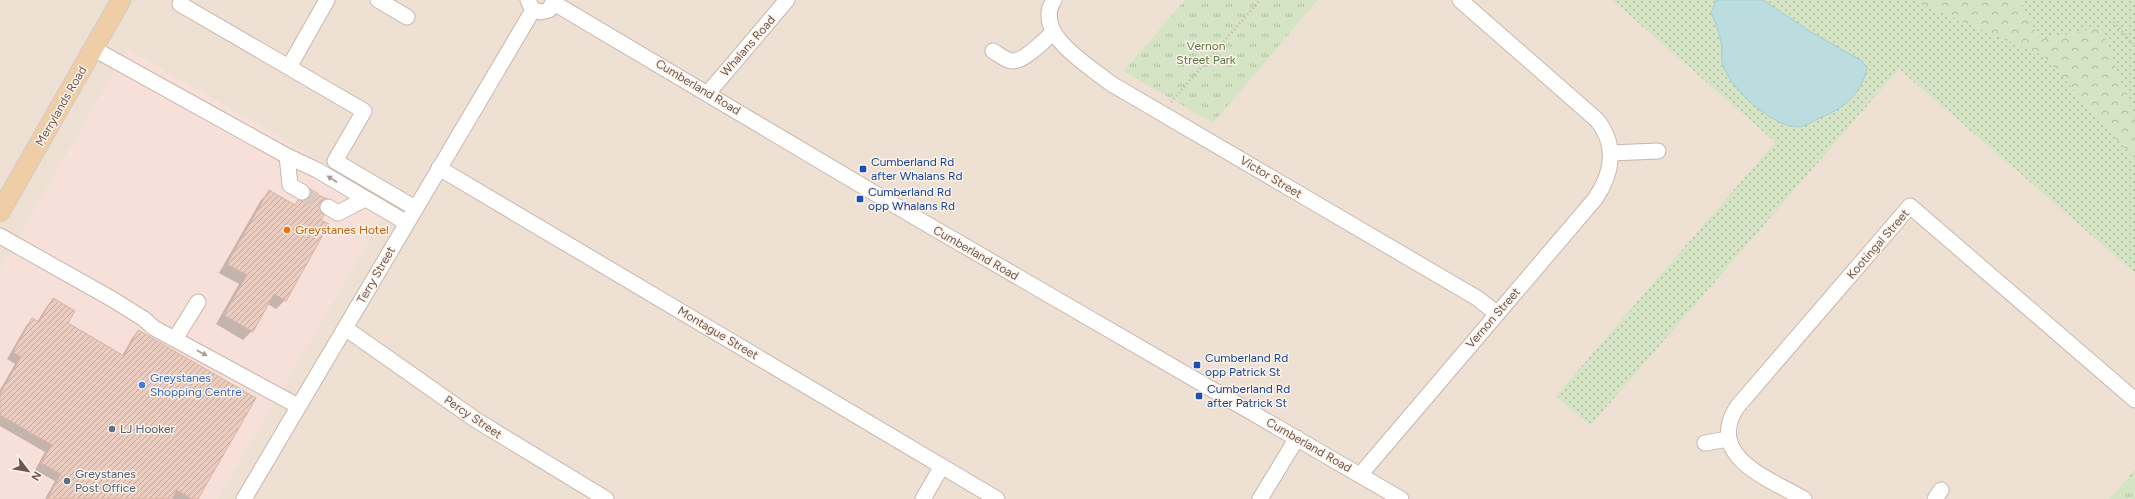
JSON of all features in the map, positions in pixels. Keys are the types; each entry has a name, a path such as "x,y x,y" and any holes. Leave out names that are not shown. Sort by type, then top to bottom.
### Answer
{"main road":[{"name":"Merrylands Road","path":"0,212 121,0"}],"street":[{"path":"288,67 327,0"},
{"path":"378,0 408,17"},
{"name":"Whalans Road","path":"708,93 787,0"},
{"name":"Victor Street","path":"1054,0 1048,14 1053,33 1064,45 1110,83 1477,298 1496,313"},
{"name":"Vernon Street","path":"1360,475 1496,313 1595,199 1607,178 1611,153 1607,135 1597,120 1460,0"},
{"path":"531,5 544,12 549,10 554,1"},
{"name":"Cumberland Road","path":"554,1 913,216 1401,499"},
{"path":"180,4 364,111 335,162 415,208"},
{"name":"Terry Street","path":"244,499 439,168 531,5"},
{"path":"992,51 1008,60 1017,60 1031,51 1053,33"},
{"path":"94,49 286,156 317,170 407,223"},
{"path":"1611,153 1658,151"},
{"path":"286,156 290,185 302,192"},
{"name":"Montague Street","path":"439,168 997,499"},
{"path":"328,208 338,213 365,199"},
{"name":"Kootingal Street","path":"1728,439 1730,420 1737,407 1910,206 2135,400"},
{"path":"0,236 144,319 154,328 298,406"},
{"path":"175,339 198,302"},
{"name":"Percy Street","path":"345,328 476,420 606,499"},
{"path":"1260,499 1297,438"},
{"path":"1705,443 1728,439 1731,448 1740,461 1804,499"},
{"path":"923,499 942,466"}],"path":[{"path":"1162,113 1260,0"},
{"path":"2114,22 2135,46"}],"shaded area":[{"path":"0,0 1185,0 1123,71 1213,122 1318,0 1612,0 1775,142 1557,396 1589,426 1899,69 2135,273 2135,469 2109,499 217,499 391,202 127,50 0,271"},
{"name":"Greystanes Shopping Centre","path":"127,50 391,202 217,499 0,499 0,271"}],"green space":[{"name":"Vernon Street Park","path":"1185,0 1318,0 1213,123 1123,71"},
{"path":"1612,0 2135,0 2135,273 1899,69 1590,426 1556,396 1775,142"},
{"path":"1911,0 2019,0 2040,40 2101,27 2135,119 2135,160 2044,56"},
{"path":"2135,469 2135,499 2109,499"}],"water":[{"path":"1716,0 1763,0 1811,32 1862,61 1867,68 1865,77 1857,91 1852,98 1839,108 1799,127 1777,121 1765,114 1754,106 1735,86 1723,66 1720,39 1717,26 1711,13"}],"building":[{"path":"269,190 295,205 298,200 307,200 310,196 310,190 326,199 321,202 319,207 324,215 321,220 329,224 286,301 274,294 253,332 224,315 247,275 227,264"},
{"path":"53,298 75,311 68,323 124,356 138,330 256,398 198,499 192,499 177,490 172,499 47,499 61,474 41,463 52,445 0,415 0,394 21,357 13,352 32,318 39,322"}],"tunnel":[{"path":"302,192 328,207"}],"place":[{"name":"Cumberland Rd after Whalans Rd","path":"863,169"},
{"name":"Cumberland Rd opp Whalans Rd","path":"860,199"},
{"name":"Greystanes Hotel","path":"287,230"},
{"name":"Cumberland Rd opp Patrick St","path":"1197,365"},
{"name":"Greystanes Shopping Centre","path":"142,385"},
{"name":"Cumberland Rd after Patrick St","path":"1199,396"},
{"name":"LJ Hooker","path":"112,429"},
{"name":"Greystanes Post Office","path":"67,481"}]}
